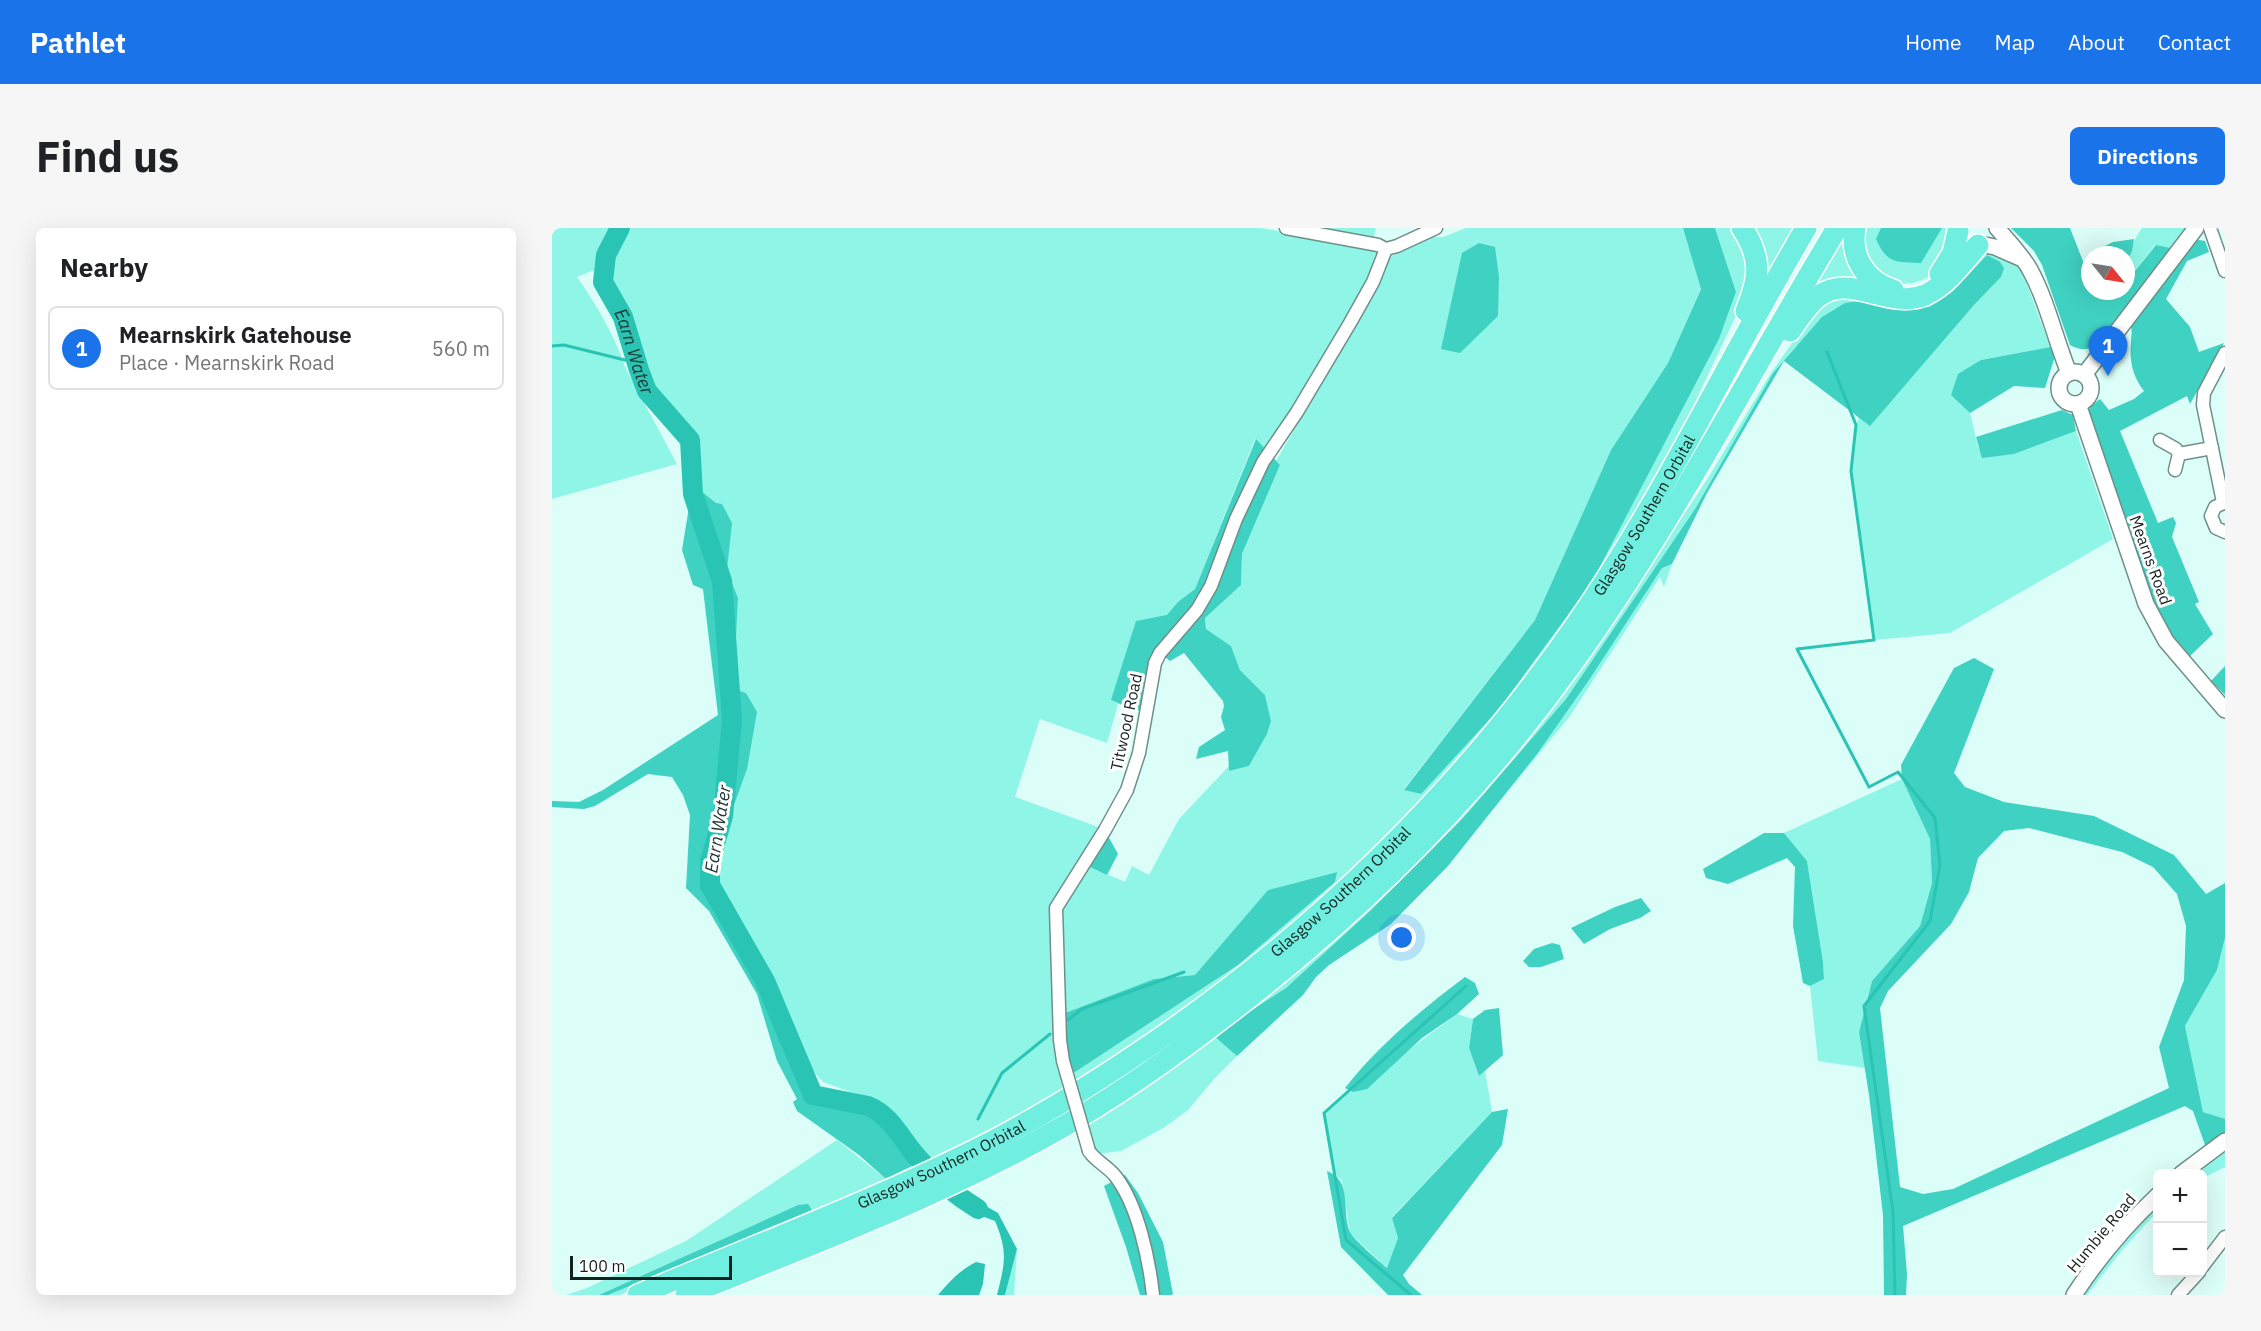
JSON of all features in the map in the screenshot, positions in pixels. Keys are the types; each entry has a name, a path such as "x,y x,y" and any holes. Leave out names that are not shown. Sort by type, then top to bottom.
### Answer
{"highway":[{"path":"1692,432 1756,285 1757,261 1749,239 1742,228"},
{"name":"Glasgow Southern Orbital","path":"638,1295 886,1193 1060,1104 1189,1019 1248,975 1308,924 1382,856 1474,757 1551,659 1646,517 1806,228"},
{"name":"Glasgow Southern Orbital","path":"686,1295 908,1204 982,1170 1060,1129 1182,1049 1265,986 1372,892 1460,801 1550,693 1638,567 1693,477 1837,228"},
{"path":"1855,228 1853,238 1855,250 1864,271 1878,284 1902,291 1926,285 1940,273 1953,253 1958,230"},
{"path":"1693,477 1803,313 1818,296 1832,289 1847,287 1888,297 1914,298 1936,289 1979,244"}],"street":[{"path":"1286,228 1378,245 1386,249 1436,228"},
{"path":"1979,244 1991,236 1995,228 2023,259 2077,374 2089,380 2091,391 2086,400 2078,404 2066,402 2059,393 2059,383 2077,374 2196,228"},
{"path":"2210,228 2225,271"},
{"path":"1958,230 1963,240 2023,259"},
{"name":"Titwood Road","path":"1154,1295 1145,1247 1126,1196 1117,1178 1095,1160 1089,1151 1063,1061 1060,1040 1056,908 1127,790 1141,742 1155,663 1160,653 1197,610 1211,586 1236,519 1263,462 1297,412 1350,323 1373,282 1386,249"},
{"path":"2225,353 2204,393 2203,405 2224,502 2215,507 2212,520 2216,528 2225,532"},
{"name":"Mearns Road","path":"2078,404 2146,604 2166,640 2225,710"},
{"path":"2160,440 2176,448 2179,454 2175,470"},
{"path":"2179,454 2212,448"},
{"path":"2186,1169 2225,1141"},
{"name":"Humbie Road","path":"2074,1295 2124,1228 2153,1199"},
{"path":"2207,1261 2225,1238"},
{"path":"2178,1295 2194,1277"}],"shaded area":[{"path":"552,228 1262,228 1374,249 1377,253 1369,281 1266,450 1255,439 1195,589 1182,600 1159,627 1111,700 1118,704 1107,743 1040,719 1015,797 1101,828 1055,899 1052,913 1054,1025 1065,1090 925,1161 888,1112 867,1098 823,1082 807,1064 758,951 715,880 713,863 728,826 746,693 735,689 731,655 734,655 738,598 727,570 731,523 716,503 696,487 695,440 657,397 646,377 627,313 609,278 609,264 577,277 604,320 625,367 677,464 552,499"},
{"path":"1312,228 1376,228 1373,240"},
{"path":"1466,228 1683,228 1701,288 1668,363 1611,450 1535,620 1404,789 1420,794 1592,582 1719,339 1736,292 1715,228 1735,228 1747,245 1751,284 1671,453 1637,513 1555,640 1467,753 1351,874 1244,967 1121,1054 1074,1083 1072,1074 1238,965 1335,882 1336,872 1268,890 1195,975 1154,979 1065,1013 1061,909 1088,866 1125,882 1132,866 1149,875 1179,819 1229,766 1229,771 1249,766 1267,734 1271,721 1265,695 1240,670 1231,646 1206,629 1205,618 1241,585 1242,554 1280,465 1276,461 1378,285 1385,265 1392,256 1429,237 1443,237"},
{"path":"1683,228 1715,228 1736,292 1719,339 1592,582 1499,709 1421,794 1404,790 1535,620 1611,450 1668,363 1701,289"},
{"path":"1752,228 1795,228 1771,270 1765,270"},
{"path":"1861,228 1948,228 1941,261 1927,278 1913,283 1900,284 1881,275 1863,252"},
{"path":"1881,228 1942,228 1921,263 1899,262 1888,257 1876,239"},
{"path":"2011,228 2070,228 2081,256 2081,300 2131,300 2096,345 2080,349 2070,345 2042,265 2034,251"},
{"path":"2142,228 2185,228 2171,248 2155,245 2135,271 2135,246 2132,246"},
{"path":"1842,238 1845,240 1850,269 1865,281 1848,277 1806,295"},
{"path":"2134,239 2133,246 2105,246 2113,242"},
{"path":"2192,241 2205,241 2209,252 2187,261 2166,299 2190,327 2199,352 2224,343 2190,404 2187,396 2120,431 2158,523 2173,517 2176,523 2172,537 2199,602 2195,604 2213,634 2190,656 2164,626 2153,603 2086,415 2091,406 2100,399 2109,410 2134,399 2144,391 2137,380 2131,362 2132,331 2130,324"},
{"path":"1479,243 1495,247 1499,277 1498,316 1460,353 1441,349 1462,253"},
{"path":"2156,245 2171,248 2135,295 2135,271"},
{"path":"1985,250 2019,266 2050,347 1980,360 1952,395 1970,413 1978,447 2014,454 2076,431 2113,539 1950,633 1874,640 1851,471 1856,425 1859,417 1870,425 2001,277 1987,255 1952,292 1929,307 1905,307 1796,346 1773,373 1695,509 1566,699 1463,818 1370,911 1286,988 1214,1034 1237,1056 1188,1110 1165,1127 1121,1151 1097,1154 1085,1119 1162,1074 1651,564 1708,478 1771,373 1818,306 1840,294 1901,304"},
{"path":"1987,255 2000,262 2004,268 2001,277 1870,426 1784,361 1707,493 1672,564 1662,568 1589,680 1537,754 1448,866 1391,924 1329,965 1316,977 1303,995 1237,1056 1213,1035 1286,988 1370,911 1463,818 1566,699 1695,509 1773,373 1822,317 1845,303 1867,300 1905,307 1929,307 1952,292"},
{"path":"2050,347 2055,356 2045,388 2014,386 1970,413 1951,395 1958,374 1981,360"},
{"path":"2062,410 2073,415 2076,431 2014,454 1982,458 1976,437"},
{"path":"1256,439 1280,465 1242,554 1241,585 1205,618 1206,629 1231,646 1240,670 1265,695 1271,721 1267,734 1249,766 1229,771 1228,751 1196,759 1199,747 1225,730 1221,717 1224,706 1223,701 1184,653 1170,661 1160,653 1147,711 1133,710 1111,700 1136,621 1167,615 1178,602 1195,589"},
{"path":"696,487 716,503 722,504 732,523 727,570 738,598 735,655 731,655 735,689 746,693 757,712 747,769 713,863 708,860 707,882 762,983 778,1022 784,1047 813,1098 873,1113 884,1121 916,1164 886,1179 859,1155 797,1111 793,1102 797,1099 777,1061 757,994 709,911 686,888 690,815 683,795 672,777 648,774 595,806 584,809 552,807 552,801 579,802 603,790 718,715 703,589 693,585 682,550 689,507"},
{"path":"1672,564 1664,587 1660,577 1570,716 1485,819 1532,758 1662,568"},
{"path":"1974,658 1994,669 1954,773 1965,787 2004,802 2094,816 2174,855 2206,894 2225,883 2225,938 2217,970 2185,1026 2203,1112 2225,1119 2225,1134 2205,1145 2193,1111 2185,1106 1903,1226 1907,1274 1906,1295 1884,1295 1883,1215 1859,1032 1872,981 1920,926 1932,883 1930,839 1902,779 1901,765 1954,668","holes":["2029,828 2122,852 2153,867 2177,894 2186,926 2184,980 2159,1047 2169,1088 1953,1189 1923,1194 1900,1187 1880,1008 1888,991 1951,924 1969,892 1978,858 2004,831"]},
{"path":"2225,666 2225,695 2211,681"},
{"path":"1902,779 1930,839 1932,883 1920,926 1872,981 1859,1032 1865,1068 1818,1061 1810,986 1824,979 1823,962 1807,861 1784,833"},
{"path":"1764,833 1784,833 1807,861 1824,979 1810,986 1803,983 1793,926 1795,867 1787,858 1728,884 1706,878 1703,869"},
{"path":"1107,834 1118,854 1107,875 1088,866"},
{"path":"1337,872 1335,882 1238,965 1072,1074 1066,1052 1065,1013 1154,979 1195,975 1268,890"},
{"path":"1641,898 1651,911 1640,918 1610,929 1584,944 1571,928 1615,907"},
{"path":"2225,938 2224,1119 2203,1112 2185,1026 2217,970"},
{"path":"1552,943 1560,945 1564,959 1541,967 1529,967 1523,961 1534,949"},
{"path":"1465,977 1475,983 1479,994 1457,1014 1422,1038 1367,1089 1353,1092 1345,1088 1401,1029"},
{"path":"1499,1008 1503,1055 1479,1076 1469,1048 1473,1019 1485,1010"},
{"path":"1457,1014 1473,1019 1469,1048 1479,1076 1485,1071 1492,1112 1392,1217 1398,1238 1387,1268 1350,1233 1342,1181 1334,1173 1324,1113 1349,1091 1353,1092"},
{"path":"1508,1109 1502,1145 1403,1275 1409,1284 1422,1295 1388,1295 1341,1247 1327,1171 1335,1175 1343,1189 1350,1232 1387,1268 1398,1238 1392,1218 1492,1112"},
{"path":"837,1140 886,1179 620,1295 608,1295 811,1210 798,1205 599,1295 566,1295 587,1288 686,1241"},
{"path":"2225,1150 2225,1167 2207,1176 2207,1169 2199,1169"},
{"path":"1125,1175 1138,1193 1163,1242 1173,1294 1171,1295 1140,1295 1104,1186"},
{"path":"961,1192 998,1213 1017,1249 1005,1295 997,1295 1004,1258 1002,1241 995,1221 971,1212 950,1197"},
{"path":"808,1204 812,1210 608,1295 599,1295 798,1205"},
{"path":"2153,1208 2153,1216 2085,1295 2100,1269"},
{"path":"1017,1249 1014,1295 1005,1295"},
{"path":"976,1262 985,1264 983,1284 979,1295 938,1295 955,1277"}],"waterway":[{"name":"Earn Water","path":"620,228 606,255 603,282 623,317 647,391 690,440 693,494 722,581 732,720 723,816 710,861 710,885 765,981 813,1095 868,1106 876,1110 890,1122 930,1172 978,1209"},
{"path":"552,346 564,345 637,363"},
{"path":"1827,352 1856,425 1851,471 1874,640 1797,649 1869,787 1898,772 1935,818 1940,865 1930,921 1864,1006 1893,1212 1895,1295"},
{"path":"1068,1020 1082,1009 1184,972"},
{"path":"1411,1295 1346,1240 1324,1113 1466,986"},
{"path":"978,1119 1002,1073 1050,1034"}],"place":[{"name":"Mearnskirk Gatehouse","path":"2108,376"}]}
